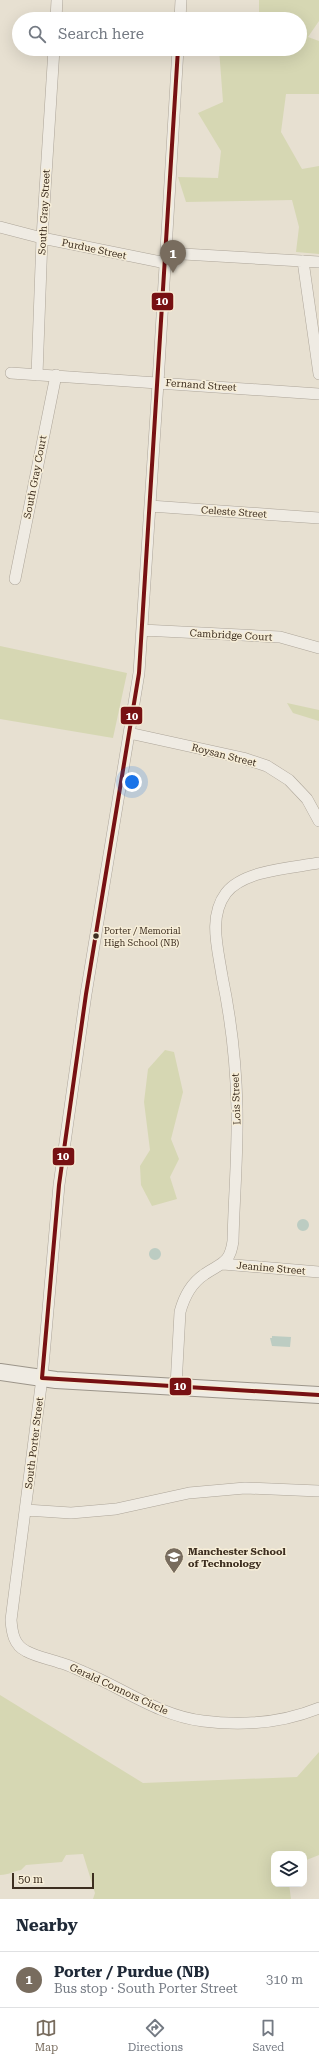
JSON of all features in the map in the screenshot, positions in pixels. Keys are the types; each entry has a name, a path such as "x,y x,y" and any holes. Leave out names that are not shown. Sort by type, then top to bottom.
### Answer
{"street":[{"path":"56,12 57,0"},
{"path":"180,12 181,0"},
{"name":"South Gray Street","path":"37,374 42,238 54,56"},
{"name":"South Porter Street","path":"11,1620 42,1378 59,1184 86,994 138,673 166,258 178,56"},
{"name":"Purdue Street","path":"0,227 42,238 166,258 319,262"},
{"path":"303,261 319,374"},
{"name":"Fernand Street","path":"11,373 319,394"},
{"name":"South Gray Court","path":"15,579 56,375"},
{"name":"Celeste Street","path":"150,506 319,518"},
{"name":"Cambridge Court","path":"142,630 280,637 319,648"},
{"name":"Roysan Street","path":"129,733 243,758 267,766 289,780 307,799 319,821"},
{"name":"Lois Street","path":"224,1264 232,1250 233,1241 237,1108 232,1033 216,943 216,918 220,905 226,894 241,881 258,874 319,863"},
{"path":"176,1386 180,1312 183,1301 195,1282 204,1274 224,1264"},
{"name":"Jeanine Street","path":"224,1264 319,1272"},
{"path":"0,1372 42,1378 319,1396"},
{"path":"26,1510 71,1513 116,1509 189,1493 245,1488 319,1491"},
{"name":"Gerald Connors Circle","path":"11,1620 12,1632 16,1643 26,1651 62,1663 97,1678 130,1696 183,1717 202,1721 246,1723 272,1721 319,1708"}],"green space":[{"path":"259,0 319,0 319,21 308,37 319,41 319,94 286,94 281,132 302,169 319,166 319,254 296,252 299,227 292,200 186,202 178,177 218,178 221,151 198,113 223,102 220,56 307,56 307,12 259,12"},
{"path":"0,646 127,673 113,738 0,719"},
{"path":"287,703 319,710 319,721 293,713"},
{"path":"165,1050 174,1052 183,1092 171,1139 179,1159 170,1177 177,1199 152,1206 141,1185 140,1166 150,1150 144,1102 148,1069"},
{"path":"0,1695 143,1783 297,1777 319,1752 319,1855 307,1860 307,1851 271,1851 271,1887 289,1887 291,1899 93,1899 95,1893 83,1854 66,1855 62,1862 26,1865 21,1870 0,1875"}],"shaded area":[{"path":"301,1219 305,1219 309,1225 305,1231 301,1231 297,1227 297,1223"},
{"path":"153,1248 157,1248 161,1254 157,1260 153,1260 149,1256 149,1252"},
{"path":"272,1336 291,1337 290,1347 272,1346 270,1338 272,1338"}],"transit line":[{"name":"10","path":"42,1378 59,1185 86,994 139,673 178,56"},
{"name":"10","path":"42,1378 319,1395"}],"place":[{"name":"Porter / Purdue (NB)","path":"173,273"},
{"name":"Porter / Memorial High School (NB)","path":"96,936"},
{"name":"Manchester School of Technology","path":"174,1574"}]}
